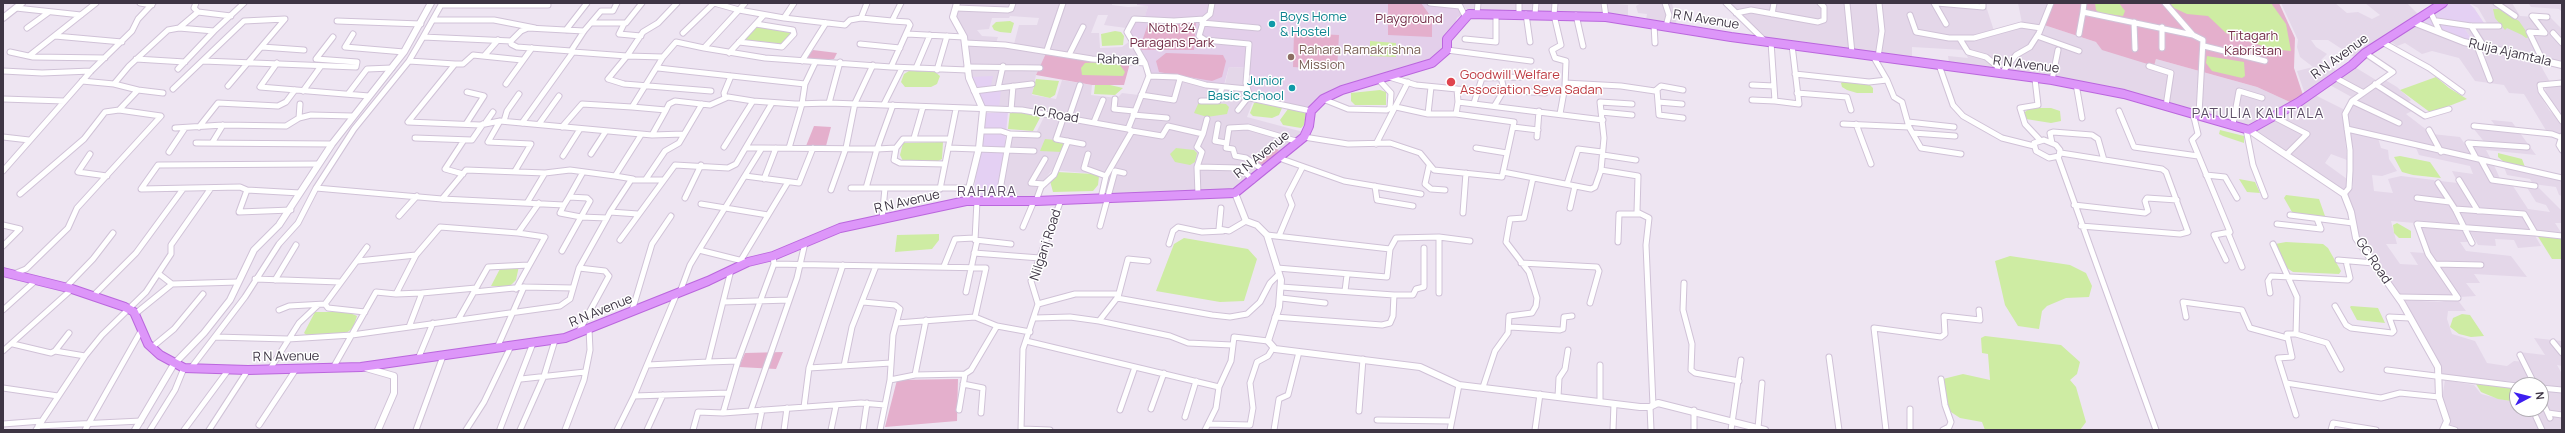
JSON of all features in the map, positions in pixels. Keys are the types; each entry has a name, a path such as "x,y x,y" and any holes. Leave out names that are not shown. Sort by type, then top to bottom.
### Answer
{"main road":[{"name":"R N Avenue","path":"1465,16 1477,14 1535,14 1606,17 1792,45 2035,79 2052,80 2076,84 2166,106 2247,129 2274,117 2334,77 2365,53 2443,3"},
{"path":"1311,111 1323,99 1342,90 1432,63 1447,50 1447,39 1465,16"},
{"name":"R N Avenue","path":"132,312 151,348 174,364 187,368 248,370 361,367 555,340 589,329 679,293 731,270 744,261 774,260 805,243 840,228 966,201 1035,201 1235,193 1253,180 1262,169 1279,158 1302,139 1309,126 1311,111"},
{"path":"3,272 34,282 69,288 132,312"}],"street":[{"path":"3,18 22,3"},
{"path":"29,56 96,3"},
{"path":"140,3 153,4"},
{"path":"196,3 194,8 198,12 231,16"},
{"path":"178,69 214,31 244,3"},
{"path":"135,430 174,364 225,305 254,250 290,210 318,164 352,116 404,52 421,24 431,3"},
{"path":"566,30 587,3"},
{"path":"522,123 554,74 591,23 601,11 613,11 617,3"},
{"path":"641,36 619,34 624,24 642,3"},
{"path":"676,3 663,19 641,36 608,79 624,84 711,91"},
{"path":"683,33 714,3 764,15 845,25 850,20 861,18 910,23 907,34 891,67"},
{"path":"704,48 745,3"},
{"path":"784,18 794,3"},
{"path":"861,18 867,3"},
{"path":"892,21 901,3"},
{"path":"966,201 979,148 982,131 983,110 974,91 968,68 965,40 953,17 956,6 1008,10 1011,9 1013,3"},
{"path":"1047,50 1063,3"},
{"path":"1212,3 1210,14 1203,21 1199,36 1200,39 1249,44 1247,89 1249,96"},
{"path":"1430,3 1460,6 1465,16"},
{"path":"1477,14 1478,3"},
{"path":"1519,3 1530,42"},
{"path":"1535,14 1536,3"},
{"path":"1555,3 1554,15 1561,45 1559,48 1552,50 1555,58 1566,61 1565,83 1560,114"},
{"path":"1604,3 1606,17"},
{"path":"1665,3 1669,15 1666,26"},
{"path":"1726,3 1768,41 1775,102"},
{"path":"1772,14 1774,3"},
{"path":"1736,13 1751,10 1822,22 1824,20 1824,7 1820,3"},
{"path":"1847,3 1852,53"},
{"path":"1879,3 1882,31 1875,56 1894,97 1902,102 1908,124 1923,150 1961,154"},
{"path":"1935,3 1983,7 1982,3"},
{"path":"1935,3 1946,24"},
{"path":"1997,73 2016,55 2030,47 2041,28 2050,3"},
{"path":"2079,34 2084,3"},
{"path":"2165,3 2194,35"},
{"path":"2496,3 2515,16"},
{"path":"3,171 91,71 122,42 153,4"},
{"path":"150,430 187,368 215,337 279,244 298,223 316,188 354,129 409,61 442,4 548,5"},
{"path":"16,8 81,15"},
{"path":"2430,11 2437,21 2440,32"},
{"path":"27,28 49,12"},
{"path":"179,28 198,12"},
{"path":"2083,12 2162,27 2202,38 2204,46 2196,114 2198,134 2192,140 2230,232 2228,233 2242,267"},
{"path":"1465,39 1496,42 1496,14"},
{"path":"729,53 764,15"},
{"path":"1576,15 1582,46"},
{"path":"1910,15 1916,32 1960,39 1974,38 2016,25 2041,28"},
{"path":"2543,61 2529,32 2545,33 2532,16 2547,17"},
{"path":"173,89 244,20 285,19 228,86"},
{"name":"Rahara","path":"1145,63 1127,32 1134,19 1203,21"},
{"path":"433,20 494,20 535,28 584,32"},
{"path":"337,21 421,24"},
{"path":"1203,21 1258,28"},
{"path":"2437,21 2471,26 2499,26"},
{"path":"2134,22 2135,48"},
{"name":"Ruija Ajamtala","path":"2413,22 2477,46 2562,65"},
{"path":"591,23 624,24"},
{"path":"802,61 826,23"},
{"path":"739,42 782,47 788,44 794,34 793,30 756,24"},
{"path":"1654,24 1655,43"},
{"path":"2471,26 2485,48"},
{"path":"1069,55 1083,27"},
{"path":"2162,27 2162,48"},
{"path":"114,84 136,59 168,30 179,28 214,31"},
{"path":"424,37 511,40 523,29 535,28"},
{"path":"2553,33 2562,43"},
{"path":"353,34 345,47 404,52"},
{"name":"Rahara","path":"907,34 947,36 965,40 1047,50 1069,55 1145,63"},
{"path":"55,36 122,42"},
{"path":"916,68 930,36"},
{"path":"937,70 947,36"},
{"path":"2037,36 2079,51"},
{"path":"203,61 250,61 350,68 358,65 357,62 316,59 333,37"},
{"path":"1960,39 1968,52 1982,55 1997,66 1997,73"},
{"path":"484,56 498,40"},
{"path":"511,40 512,46 627,56 663,57"},
{"path":"632,106 658,68 663,57 676,42 729,53 815,63 840,62 937,70 1003,66 1040,68"},
{"path":"2382,42 2429,68 2462,92"},
{"path":"860,44 900,48"},
{"path":"1752,100 1799,104 1792,45"},
{"path":"2204,46 2265,61"},
{"path":"2477,46 2490,80"},
{"path":"262,47 304,50"},
{"path":"506,84 532,48"},
{"path":"1447,50 1531,61"},
{"path":"2052,80 2058,50"},
{"path":"10,52 29,56 105,58"},
{"path":"2247,129 2287,154 2344,194 2349,188 2350,150 2345,114 2352,101 2362,92 2391,74 2393,71 2365,53"},
{"path":"409,61 463,64 472,56 522,60"},
{"path":"136,59 185,62"},
{"path":"829,103 840,62"},
{"path":"276,63 260,87 369,96"},
{"path":"789,148 802,104 805,84 815,63"},
{"path":"1100,226 1106,176 1130,130 1133,113 1149,76 1145,63"},
{"path":"455,64 408,122 466,124 502,121 641,135 684,134"},
{"path":"831,190 846,148 855,103 873,65"},
{"path":"1939,65 1953,105 1962,116 2002,138 2034,146 2042,155 2059,155 2104,160 2162,169 2177,200 2188,232 2186,234 2081,226"},
{"path":"304,91 321,66"},
{"path":"998,88 1003,66"},
{"path":"2149,66 2171,73 2166,106"},
{"path":"348,94 368,69 392,68"},
{"path":"658,68 805,84"},
{"path":"884,104 902,68"},
{"path":"3,71 42,73 91,71"},
{"path":"1795,74 1869,82 1887,80"},
{"path":"652,135 669,104 674,102 715,104 725,98 724,94 731,76"},
{"path":"1149,76 1247,89"},
{"path":"1389,77 1431,87 1479,91"},
{"path":"1495,105 1504,90 1502,77"},
{"path":"1474,103 1482,78 1522,77"},
{"path":"2334,77 2362,92"},
{"path":"1141,95 1174,100 1180,79"},
{"path":"2035,79 2038,105 2023,106 2020,108 2025,124 2034,131 2040,140 2052,143 2059,148 2059,155 2081,226 2156,430"},
{"path":"1323,99 1348,109 1387,110 1390,108 1391,92 1379,80"},
{"path":"82,81 114,84 138,90 162,92"},
{"path":"1376,144 1408,82"},
{"path":"1565,83 1658,90"},
{"path":"2562,83 2540,84 2541,91 2562,121"},
{"path":"974,91 1032,84"},
{"path":"2076,84 2082,118"},
{"path":"2376,84 2426,116 2449,109"},
{"path":"1080,85 1056,139 1083,144"},
{"path":"1752,85 1774,86"},
{"path":"1011,110 1013,86"},
{"path":"1201,101 1218,101 1222,86"},
{"path":"1683,90 1661,86 1658,90 1660,116 1683,118"},
{"path":"1428,114 1431,87"},
{"path":"1456,114 1458,102 1457,89"},
{"path":"119,110 138,90"},
{"path":"199,127 218,103 278,106 286,102 295,90"},
{"path":"1504,90 1545,93"},
{"path":"2233,124 2239,91 2262,98"},
{"path":"466,124 484,96 467,92"},
{"path":"1798,93 1847,97 1851,110"},
{"path":"515,171 531,144 488,142 518,94"},
{"path":"539,124 559,96"},
{"path":"1238,110 1249,96"},
{"path":"1249,96 1311,111"},
{"name":"IC Road","path":"725,98 772,103 855,103 956,109 1022,110 1066,116 1162,136 1168,126 1203,134"},
{"path":"3,99 64,101"},
{"path":"1094,122 1103,100"},
{"path":"1115,100 1114,109 1167,118"},
{"path":"724,147 753,101"},
{"path":"2352,101 2399,123"},
{"path":"1458,102 1495,105 1603,120"},
{"path":"1503,172 1575,186 1594,188 1601,170 1603,153 1603,120 1601,102 1632,104"},
{"path":"1658,102 1682,104"},
{"path":"620,240 662,180 675,165 732,167 740,161 772,103"},
{"path":"299,118 300,104"},
{"path":"562,127 582,104 632,106 666,110"},
{"path":"646,179 665,151 679,143 702,104"},
{"path":"866,188 877,149 893,105"},
{"path":"914,138 923,107"},
{"path":"1262,169 1246,158 1235,156 1235,150 1227,148 1226,143 1229,128 1248,127 1302,139 1348,144 1390,143 1420,152 1425,157 1429,166 1434,170 1502,178 1514,122 1456,114 1428,114 1396,107"},
{"path":"940,189 956,109"},
{"path":"12,275 26,269 68,228 77,208 160,116 119,110 105,112 84,139 20,194"},
{"path":"2119,110 2134,147 2198,156"},
{"path":"415,138 474,139 493,112"},
{"path":"1537,137 1539,112"},
{"path":"1601,112 1632,115"},
{"path":"175,128 223,125 286,126 299,118 311,116 352,116"},
{"path":"2274,117 2307,134 2287,154"},
{"path":"1198,195 1197,167 1202,152 1197,147 1203,134 1207,119"},
{"path":"1218,124 1216,141 1226,143"},
{"path":"1842,124 1908,124 1954,127"},
{"path":"1856,124 1871,164"},
{"path":"212,143 223,125"},
{"path":"2474,126 2552,134 2561,137 2559,145 2562,150"},
{"path":"1512,127 1538,130"},
{"path":"169,152 185,128"},
{"path":"563,156 580,128"},
{"path":"2247,129 2252,164 2265,196"},
{"path":"2347,129 2441,152 2562,178"},
{"path":"2429,130 2441,152"},
{"path":"591,154 606,131"},
{"path":"982,131 1002,131 1010,134 1038,135"},
{"path":"2052,143 2050,133 2053,132 2092,135 2098,139 2104,160"},
{"path":"1913,133 1955,136"},
{"path":"998,201 1006,149 1010,134"},
{"path":"615,176 641,135"},
{"path":"3,137 29,140"},
{"path":"945,164 896,162 894,160 896,148 903,139 950,139"},
{"path":"463,174 445,169 464,140"},
{"path":"2034,146 2040,140"},
{"path":"1023,227 1044,184 1054,175 1068,141"},
{"path":"196,143 332,144"},
{"path":"2528,147 2468,144 2492,180 2535,186"},
{"path":"747,148 896,148"},
{"path":"617,430 648,365 690,265 762,148"},
{"path":"764,179 776,148"},
{"path":"745,176 800,183 813,148"},
{"path":"948,148 1034,151"},
{"path":"1476,148 1507,153"},
{"path":"1567,184 1578,149 1636,160"},
{"path":"90,154 78,172 106,176"},
{"path":"1088,154 1084,168 1106,176"},
{"path":"1279,158 1302,168 1344,181 1421,194"},
{"path":"1044,184 1031,183 1045,159"},
{"path":"300,193 247,190 240,187 183,189 141,188 158,165 318,164"},
{"path":"685,198 701,165"},
{"path":"1429,166 1425,184 1431,189 1445,190"},
{"path":"1197,167 1240,168 1253,180"},
{"path":"1279,236 1292,205 1288,195 1302,168"},
{"path":"442,199 466,170 545,173 583,172 634,179 662,180"},
{"path":"1601,170 1638,176 1639,214"},
{"path":"1104,198 1115,171 1124,173"},
{"path":"583,172 560,214 581,217 607,218"},
{"path":"527,203 545,173"},
{"path":"1463,213 1466,173"},
{"path":"2206,175 2225,177 2237,198"},
{"path":"1483,386 1495,351 1504,340 1510,327 1509,316 1511,314 1532,313 1536,302 1531,276 1506,242 1510,219 1524,218 1532,178"},
{"path":"215,337 288,339 352,335 409,326 512,314 565,304 570,299 579,268 628,182 634,179"},
{"path":"2459,180 2478,211"},
{"path":"699,250 744,261 768,215 788,182"},
{"path":"2438,183 2455,209 2472,243"},
{"path":"1375,186 1377,200 1413,206"},
{"path":"1570,208 1575,186"},
{"path":"132,312 159,274 171,254 171,245 211,188"},
{"path":"316,188 442,199 564,205"},
{"path":"851,188 969,188"},
{"path":"882,220 885,188"},
{"path":"93,296 136,253 183,189"},
{"path":"247,190 239,212 290,210"},
{"path":"1235,193 1246,221 1257,225 1267,235 1282,287 1281,298 1268,341"},
{"name":"GC Road","path":"2344,194 2356,238 2398,297 2438,367 2439,397 2447,421 2444,428"},
{"path":"399,216 417,196"},
{"path":"562,251 590,199 569,197"},
{"path":"2074,205 2145,213 2148,211 2145,201 2147,198 2177,200"},
{"path":"2417,198 2450,202"},
{"name":"Nilganj Road","path":"1022,429 1024,385 1021,366 1026,341 1035,318 1038,304 1031,281 1061,200"},
{"path":"966,292 976,240 977,201"},
{"path":"518,233 540,203"},
{"path":"701,204 768,215"},
{"path":"1221,208 1218,226 1223,231"},
{"path":"2455,209 2524,214 2535,233"},
{"path":"610,212 638,214"},
{"path":"1618,242 1619,214 1639,214 1646,215 1649,218 1646,248 1651,430"},
{"path":"2290,215 2317,220 2353,223"},
{"path":"632,311 652,244 671,216"},
{"path":"2277,224 2321,229 2317,220"},
{"path":"1169,244 1173,231 1178,227 1202,232 1223,231 1233,229 1246,221"},
{"path":"2398,297 2458,298 2434,264 2417,224 2562,236"},
{"path":"3,225 20,229 3,246"},
{"path":"396,294 416,255 440,227 518,233 545,237 516,288"},
{"path":"3,351 13,344 69,288 113,233"},
{"path":"2226,260 2214,235 2228,233"},
{"path":"1267,235 1390,249"},
{"path":"1278,271 1387,277 1390,249 1394,240 1398,237 1439,237 1470,241"},
{"path":"1439,237 1440,293"},
{"path":"944,266 955,239 1011,244"},
{"path":"752,410 762,373 802,264 805,243"},
{"path":"2273,244 2290,277 2298,301 2295,315 2296,334"},
{"path":"275,280 296,245"},
{"path":"279,310 289,306 317,306 325,304 340,282 358,261 367,246"},
{"path":"1282,287 1413,295 1416,289 1424,287 1424,248"},
{"path":"974,253 1040,258"},
{"path":"358,261 416,255"},
{"path":"1099,321 1118,296 1128,259 1148,261"},
{"path":"723,413 738,361 761,301 774,260 802,264 986,268 974,317"},
{"path":"2338,260 2374,263"},
{"path":"2270,293 2269,277 2348,280 2346,261"},
{"path":"1521,263 1597,267 1599,271 1590,304"},
{"path":"2434,264 2481,265"},
{"path":"458,320 488,267 492,265 529,265"},
{"path":"804,407 809,368 843,265"},
{"path":"844,366 852,328 876,266"},
{"path":"577,333 608,276 605,271 579,268"},
{"path":"708,362 731,270"},
{"path":"1038,304 1075,294 1118,296 1230,317 1247,314 1260,302 1278,271"},
{"path":"159,274 172,284"},
{"path":"1345,291 1347,275"},
{"path":"255,279 340,282"},
{"path":"3,310 34,282"},
{"path":"39,426 85,356 102,335 132,312 172,284 238,282"},
{"path":"1684,283 1683,310 1692,344 1691,370 1695,373 1727,376 1739,381"},
{"path":"333,368 376,292 396,294 524,287 573,288"},
{"path":"497,348 524,287"},
{"path":"409,326 422,292"},
{"path":"151,348 174,329 203,294"},
{"path":"1276,317 1382,325 1390,323 1393,316 1394,295"},
{"path":"1281,298 1325,303"},
{"path":"723,302 789,300"},
{"path":"862,302 899,306 900,309 891,363 890,380 880,430"},
{"path":"2186,317 2184,302 2242,310 2250,328 2287,338"},
{"path":"325,304 328,308 365,312"},
{"path":"270,369 303,318 317,306"},
{"path":"2335,306 2346,325 2350,328 2392,333 2394,331 2389,318 2410,318"},
{"path":"1886,430 1884,401 1876,359 1874,328 1941,337 1945,334 1944,316 1980,320 1979,310"},
{"path":"1510,327 1560,330 1563,329 1564,317 1572,316"},
{"path":"897,323 974,317 997,326 1030,332"},
{"path":"1035,318 1070,317 1099,321 1170,336 1188,343 1232,345"},
{"path":"915,375 926,320"},
{"path":"418,360 432,323"},
{"path":"890,380 915,375 965,374 971,370 997,326"},
{"path":"565,430 585,372 590,350 589,329"},
{"path":"85,430 141,331"},
{"path":"55,351 58,345 69,333"},
{"path":"2296,415 2278,358 2292,358 2287,338 2288,333 2327,343 2340,369"},
{"path":"1206,427 1216,408 1219,387 1231,361 1234,337 1268,341 1273,348 1420,367 1458,385 1483,386 1614,404 1651,406 1658,403 1694,410 1762,429 1762,383"},
{"path":"520,430 544,376 555,340"},
{"path":"1026,341 1219,387"},
{"path":"2553,342 2562,353"},
{"path":"500,430 521,379 532,343"},
{"path":"13,344 51,353 55,351 85,356"},
{"path":"466,430 484,402 511,346"},
{"path":"1206,427 1250,425 1253,402 1249,390 1250,384 1257,362 1268,356 1273,348"},
{"path":"1558,397 1559,378 1565,369 1568,350"},
{"path":"1274,430 1279,399 1288,395 1299,352"},
{"path":"2520,355 2531,377"},
{"path":"416,430 442,356"},
{"path":"1829,357 1840,430"},
{"path":"1359,411 1363,360"},
{"path":"1731,430 1741,360"},
{"path":"648,365 738,361"},
{"path":"809,368 891,363"},
{"path":"1600,365 1600,402"},
{"path":"1120,410 1135,366"},
{"path":"361,367 386,372 394,376 394,392 378,430"},
{"path":"184,430 229,369"},
{"path":"259,425 296,369"},
{"path":"209,430 248,370"},
{"path":"2388,370 2509,385"},
{"path":"521,379 585,372"},
{"path":"1151,409 1164,373"},
{"path":"959,410 965,374"},
{"path":"1941,379 1945,404 1951,422 1949,427 1943,430"},
{"path":"1185,417 1196,381"},
{"path":"2286,383 2381,398 2400,393 2439,397"},
{"path":"963,384 983,388 981,413"},
{"path":"1450,430 1458,385"},
{"path":"3,388 58,396"},
{"path":"2549,389 2562,390"},
{"path":"634,396 728,393"},
{"path":"1535,430 1540,394"},
{"path":"647,430 663,395"},
{"path":"693,430 698,412 723,413 867,403 885,404"},
{"path":"863,430 867,403"},
{"path":"1613,430 1614,404"},
{"path":"831,430 836,406"},
{"path":"784,430 787,408"},
{"path":"1910,409 1910,430"},
{"path":"758,430 762,410"},
{"path":"1694,410 1694,430"},
{"path":"2549,416 2562,415"},
{"path":"2536,417 2542,430"},
{"path":"1377,420 1451,421"},
{"path":"3,424 39,426 141,421"},
{"path":"2331,430 2333,423 2376,430"},
{"path":"2444,428 2455,430"},
{"path":"1022,429 1050,430"}],"shaded area":[{"path":"958,3 1061,3 1046,49 1014,44 1019,25 1037,25 1039,18 1010,16 1009,18 992,18 989,29 977,30 982,36 998,37 996,43 967,42 967,36 955,17"},
{"path":"1065,3 1112,3 1112,5 1128,7 1148,6 1145,17 1132,18 1126,28 1104,25 1108,15 1098,15 1091,33 1099,33 1100,48 1122,47 1130,41 1142,62 1094,59 1049,49"},
{"name":"Rahara Ramakrishna Mission","path":"1137,3 1427,3 1459,7 1464,13 1457,18 1446,50 1434,61 1344,88 1314,108 1250,97 1249,68 1229,67 1224,85 1151,75 1148,63 1129,32 1132,22 1144,19 1148,6 1137,5"},
{"path":"1438,3 1518,3 1517,12 1469,12 1463,5"},
{"path":"1520,3 1554,3 1553,13 1520,12"},
{"path":"1556,3 1604,3 1606,15 1556,13"},
{"path":"1605,3 1628,5 1628,17 1607,15"},
{"path":"1641,3 1672,3 1677,25 1646,20 1647,14 1638,13 1636,6"},
{"path":"1730,3 1847,3 1851,49 1769,40"},
{"path":"1848,3 1985,3 1995,34 2024,26 2038,29 2028,46 2014,53 2002,71 1949,63 1948,56 1968,58 1964,50 1912,47 1912,58 1854,50"},
{"path":"2018,3 2049,3 2039,27 2022,23"},
{"path":"2095,3 2119,3 2125,11 2123,16 2099,13 2096,10"},
{"path":"2170,3 2271,3 2286,24 2291,51 2271,49 2226,33 2208,16 2187,14 2174,8"},
{"path":"2281,3 2335,3 2347,13 2358,12 2372,19 2380,15 2365,3 2407,3 2420,16 2354,57 2328,40 2311,40 2316,47 2327,54 2321,60 2336,70 2305,94 2297,71 2313,67 2300,57 2297,47 2298,40"},
{"path":"2447,3 2469,3 2486,26 2462,24 2475,45 2420,22"},
{"path":"2469,3 2512,3 2520,16 2551,18 2562,29 2562,63 2475,45 2463,26 2489,27 2478,8"},
{"path":"2528,3 2562,3 2562,12 2559,9 2531,7"},
{"path":"2493,9 2499,9 2519,21 2530,37 2526,38 2507,28 2505,30 2495,18"},
{"path":"1010,21 1014,23 1011,33 994,30 992,26 996,22"},
{"path":"2416,23 2438,32 2538,61 2550,82 2539,83 2537,90 2549,110 2562,123 2562,134 2547,132 2524,94 2509,93 2504,85 2475,81 2459,58 2432,51 2422,54 2405,43 2397,46 2390,41"},
{"path":"756,25 794,32 783,46 743,41"},
{"path":"2044,25 2096,42 2154,66 2156,59 2257,87 2292,103 2250,126 2100,86 2007,72 2017,55 2032,47"},
{"path":"1115,31 1121,32 1124,36 1123,45 1102,46 1101,34"},
{"path":"1370,41 1396,43 1396,57 1370,56"},
{"path":"969,45 1047,51 1036,75 1032,95 1056,99 1062,80 1092,85 1091,95 1117,98 1122,93 1139,95 1128,128 1051,112 999,109 990,91 971,77"},
{"path":"2207,56 2244,62 2245,76 2242,78 2212,71 2206,63"},
{"path":"1102,62 1120,65 1125,72 1123,76 1082,75 1081,68 1085,63"},
{"path":"2353,66 2376,80 2380,77 2397,87 2411,100 2407,103 2416,109 2406,114 2432,134 2460,137 2474,157 2344,127 2347,160 2331,154 2325,163 2347,179 2348,189 2343,192 2255,129 2281,117 2315,95 2347,111 2357,100 2328,84"},
{"path":"1229,67 1245,68 1243,84 1245,98 1253,101 1247,117 1307,133 1262,162 1239,190 1101,195 1131,129 1138,104 1151,78 1175,78 1184,82 1224,88"},
{"path":"909,71 934,71 940,76 937,84 931,87 905,87 901,82 904,74"},
{"path":"993,76 990,90 1001,89 999,109 985,110 971,77"},
{"path":"2436,77 2449,88 2467,99 2431,113 2400,90"},
{"path":"1036,79 1059,81 1055,95 1050,98 1032,94"},
{"path":"1845,80 1868,83 1873,88 1873,93 1857,93 1847,90 1842,87 1841,83"},
{"path":"1095,85 1110,85 1123,88 1115,95 1094,94"},
{"path":"2562,85 2562,117 2546,95 2545,87"},
{"path":"1380,90 1386,92 1386,105 1355,105 1351,101 1351,93"},
{"path":"1199,102 1226,104 1229,107 1227,114 1207,117 1194,113"},
{"path":"1254,103 1278,104 1282,108 1279,115 1272,118 1253,116 1250,113"},
{"path":"2029,108 2051,108 2060,111 2061,121 2051,123 2026,119 2024,113"},
{"path":"1288,109 1302,111 1306,114 1304,125 1301,128 1283,125 1280,120"},
{"path":"1008,112 1000,198 973,197 985,113"},
{"path":"1010,112 1037,114 1041,116 1033,131 1008,129"},
{"path":"1045,115 1129,132 1106,175 1052,170 1039,187 1036,198 1000,198 1010,132 1036,133"},
{"path":"2491,120 2512,122 2536,155 2486,150 2492,161 2478,158 2470,144 2486,144 2473,128 2498,129"},
{"path":"2220,130 2244,136 2244,143 2219,134"},
{"path":"2350,131 2378,138 2381,148 2388,150 2389,159 2397,171 2382,176 2372,175 2374,191 2393,193 2388,179 2401,176 2434,180 2452,208 2463,227 2391,221 2397,244 2386,244 2400,264 2418,265 2410,252 2425,253 2455,297 2399,296 2358,238 2346,195 2353,187"},
{"path":"1045,139 1065,141 1062,152 1040,151"},
{"path":"943,142 942,159 936,162 904,163 900,155 903,143"},
{"path":"1176,148 1194,150 1197,153 1195,162 1190,165 1175,162 1170,154"},
{"path":"2416,148 2493,163 2501,181 2511,183 2528,209 2550,212 2546,205 2536,202 2526,186 2538,187 2562,211 2562,223 2555,223 2562,234 2536,231 2526,212 2456,208 2440,181 2458,183 2452,171 2473,174 2470,166 2419,155"},
{"path":"2498,153 2522,159 2525,167 2504,162 2498,157"},
{"path":"2400,156 2430,162 2441,178 2413,175 2402,172 2394,157"},
{"path":"2504,167 2562,179 2562,196 2559,195 2556,187 2533,184 2530,179 2507,175"},
{"path":"1057,172 1094,174 1099,176 1098,185 1093,191 1053,192 1050,181"},
{"path":"2239,179 2255,182 2260,193 2247,192"},
{"path":"2286,195 2319,199 2325,216 2322,218 2299,215 2292,212 2284,198"},
{"path":"2458,210 2523,215 2541,246 2518,248 2514,240 2495,239 2496,246 2478,245"},
{"path":"2397,223 2411,231 2411,238 2399,238 2394,233 2393,225"},
{"path":"2414,224 2464,230 2470,242 2460,242 2466,251 2511,256 2527,277 2474,274 2480,283 2466,283 2476,296 2459,297 2426,250"},
{"path":"939,234 939,240 932,249 895,252 897,235"},
{"path":"2537,235 2562,237 2562,259 2552,259"},
{"path":"1184,238 1248,249 1257,259 1244,301 1220,302 1156,291 1174,244"},
{"path":"2286,242 2323,244 2328,248 2341,271 2339,274 2293,272 2287,268 2275,244"},
{"path":"2010,256 2070,265 2086,273 2092,286 2089,297 2066,298 2047,306 2042,311 2039,329 2018,326 2005,305 1995,261"},
{"path":"502,265 519,266 516,280 510,286 491,286"},
{"path":"2457,299 2466,311 2448,311 2447,319 2452,334 2475,341 2487,363 2507,366 2514,361 2526,362 2519,352 2545,355 2534,338 2562,341 2562,366 2557,365 2562,374 2562,387 2549,386 2549,377 2509,377 2509,382 2443,375 2439,362 2420,333 2403,300 2439,302"},
{"path":"2350,307 2378,308 2385,323 2357,320"},
{"path":"315,312 348,312 357,316 353,328 342,336 310,338 304,333"},
{"path":"2462,314 2470,315 2484,336 2471,337 2459,334 2450,327 2453,318"},
{"path":"1985,336 2061,345 2080,362 2077,374 2070,380 2076,387 2086,422 2080,430 1985,430 1982,422 1960,418 1951,412 1947,406 1943,379 1963,374 1990,380 1988,354 1982,353 1981,338"},
{"path":"2445,380 2474,385 2481,394 2509,401 2509,417 2549,417 2549,390 2562,391 2562,430 2447,430 2451,421 2442,399"},
{"path":"2490,383 2509,387 2509,401 2498,399 2481,392 2476,384"}],"green space":[{"name":"Playground","path":"1388,3 1421,3 1432,18 1432,37 1388,35"},
{"name":"Titagarh Kabristan","path":"2053,3 2279,3 2295,38 2294,68 2303,95 2292,103 2257,87 2156,59 2154,66 2102,50 2096,42 2044,25"},
{"name":"Noth 24 Paragans Park","path":"1149,21 1196,21 1194,50 1139,50"},
{"path":"1294,33 1339,35 1337,70 1293,67"},
{"path":"813,50 837,53 834,59 804,61"},
{"path":"1047,51 1130,63 1124,85 1092,85 1036,75"},
{"path":"1166,53 1223,55 1226,61 1222,77 1212,81 1159,72 1156,61"},
{"path":"814,126 831,127 826,146 806,146"},
{"path":"1269,147 1279,150 1270,161 1263,166 1254,161"},
{"path":"783,352 776,369 739,367 745,353"},
{"path":"958,379 957,421 885,427 897,380"}],"place":[{"name":"Boys Home & Hostel","path":"1272,24"},
{"name":"Rahara Ramakrishna Mission","path":"1291,57"},
{"name":"Goodwill Welfare Association Seva Sadan","path":"1451,82"},
{"name":"Junior Basic School","path":"1292,88"}],"district":[{"name":"PATULIA KALITALA","path":"2258,114"},
{"name":"RAHARA","path":"987,192"}]}
